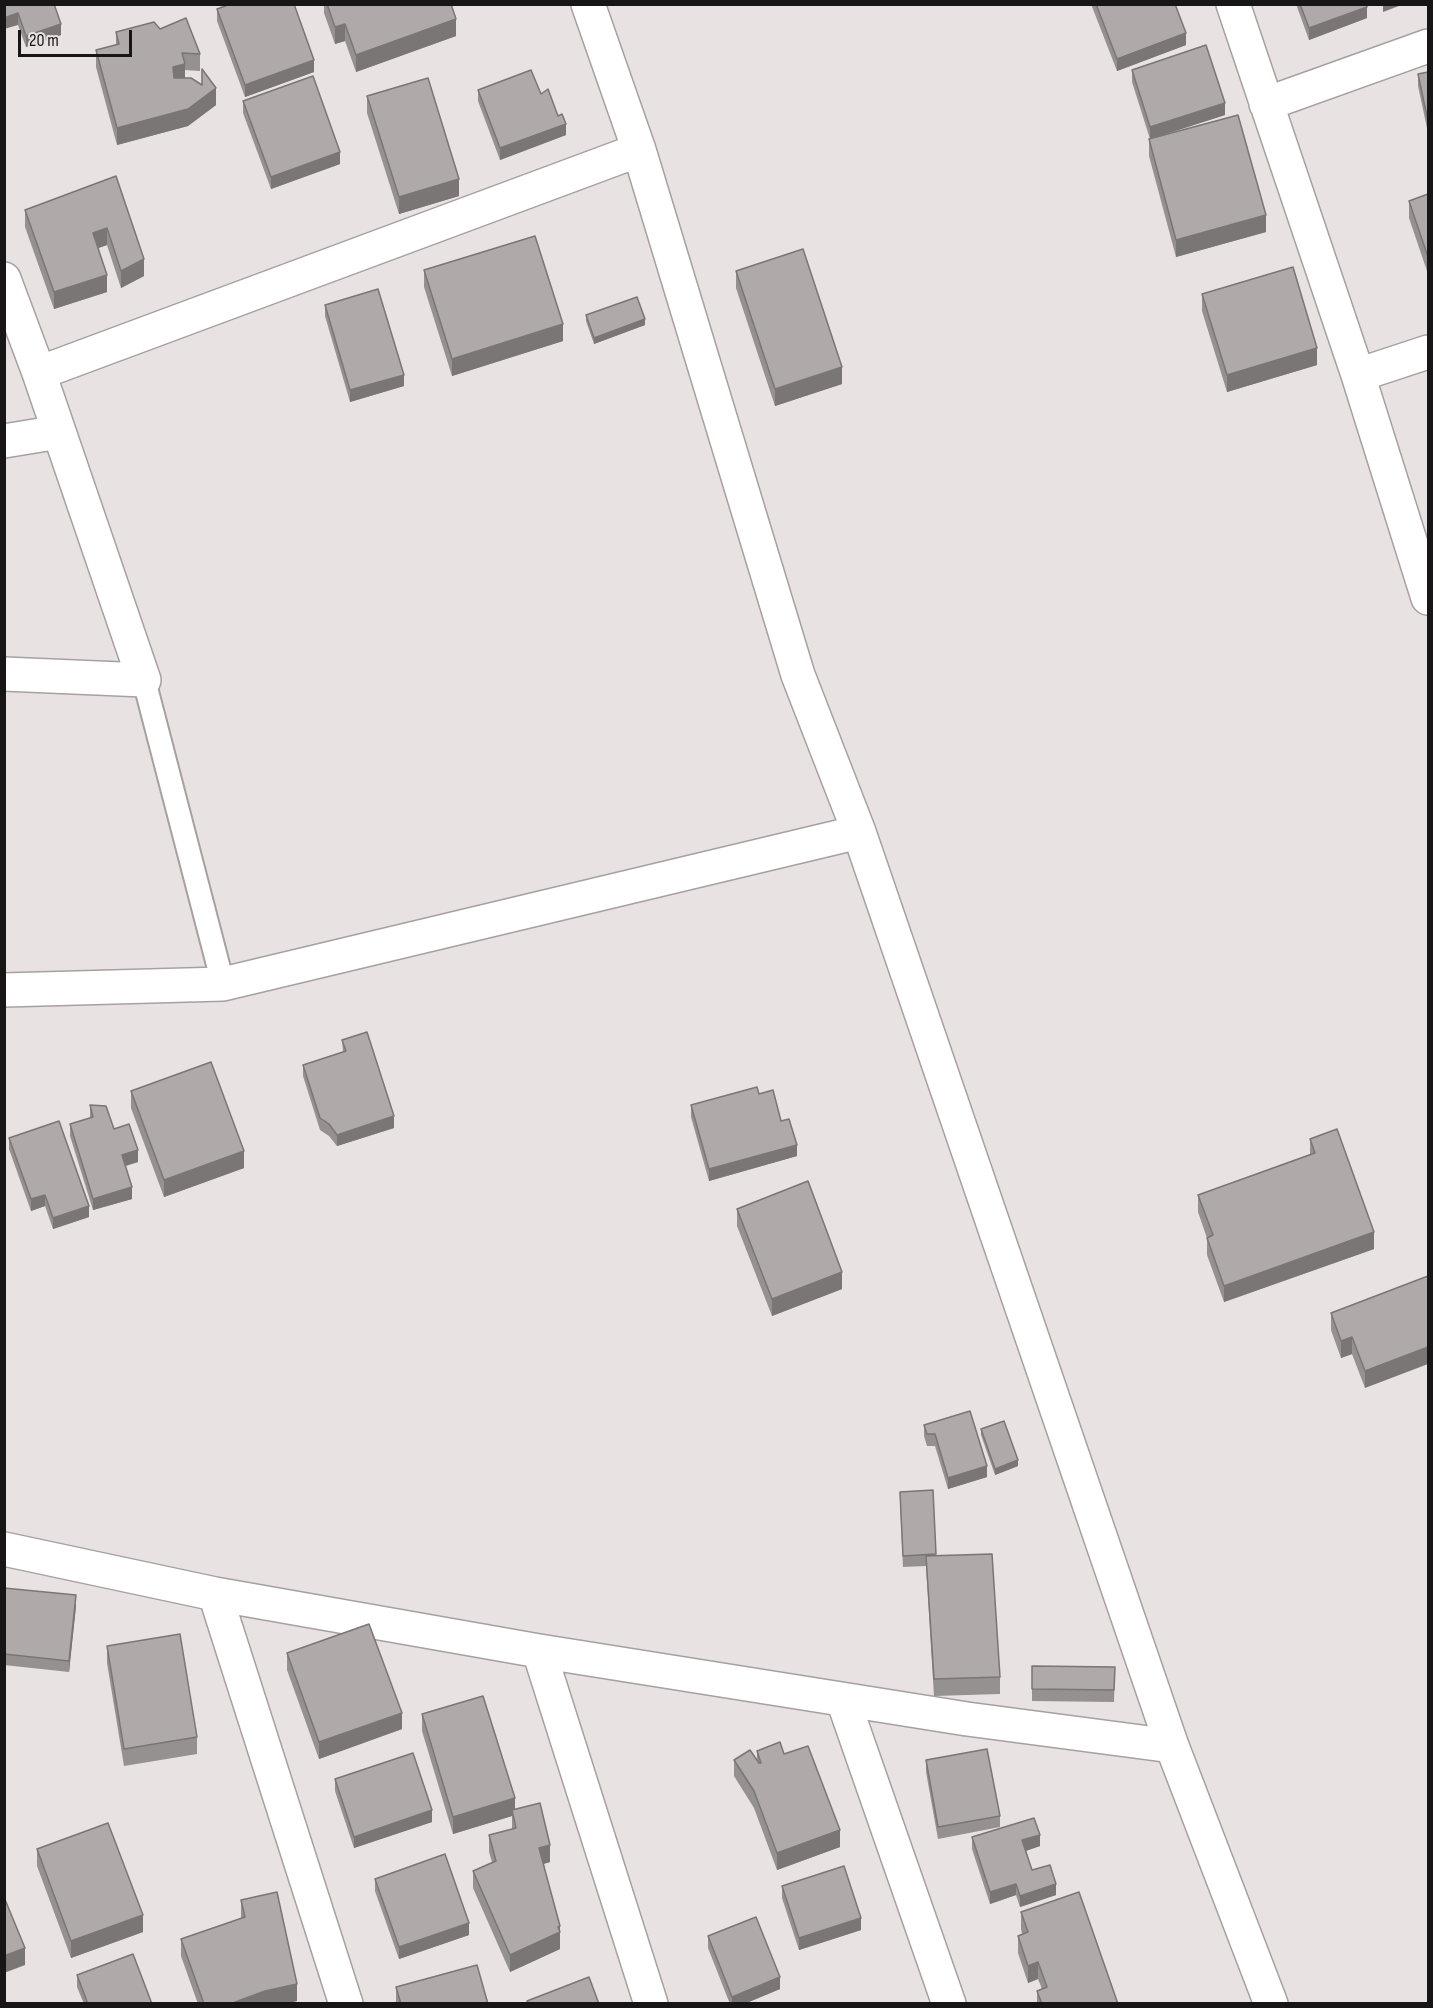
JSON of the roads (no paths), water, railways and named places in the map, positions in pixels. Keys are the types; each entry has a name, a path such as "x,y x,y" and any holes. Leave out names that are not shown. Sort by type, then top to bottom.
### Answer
{"street":[{"path":"588,4 639,150 798,675 859,832 1172,1746 1271,2004"},
{"path":"1233,4 1358,375 1428,598"},
{"path":"1266,104 1428,46"},
{"path":"39,373 639,150"},
{"path":"4,279 39,373 144,680 4,674"},
{"path":"1358,375 1428,352"},
{"path":"4,441 59,432"},
{"path":"4,990 223,984 859,832"},
{"path":"4,1549 215,1594 539,1651 967,1719 1172,1746"},
{"path":"215,1594 346,2004"},
{"path":"539,1651 651,2004"},
{"path":"843,1700 949,2004"}],"lane":[{"path":"144,680 223,984"}]}
